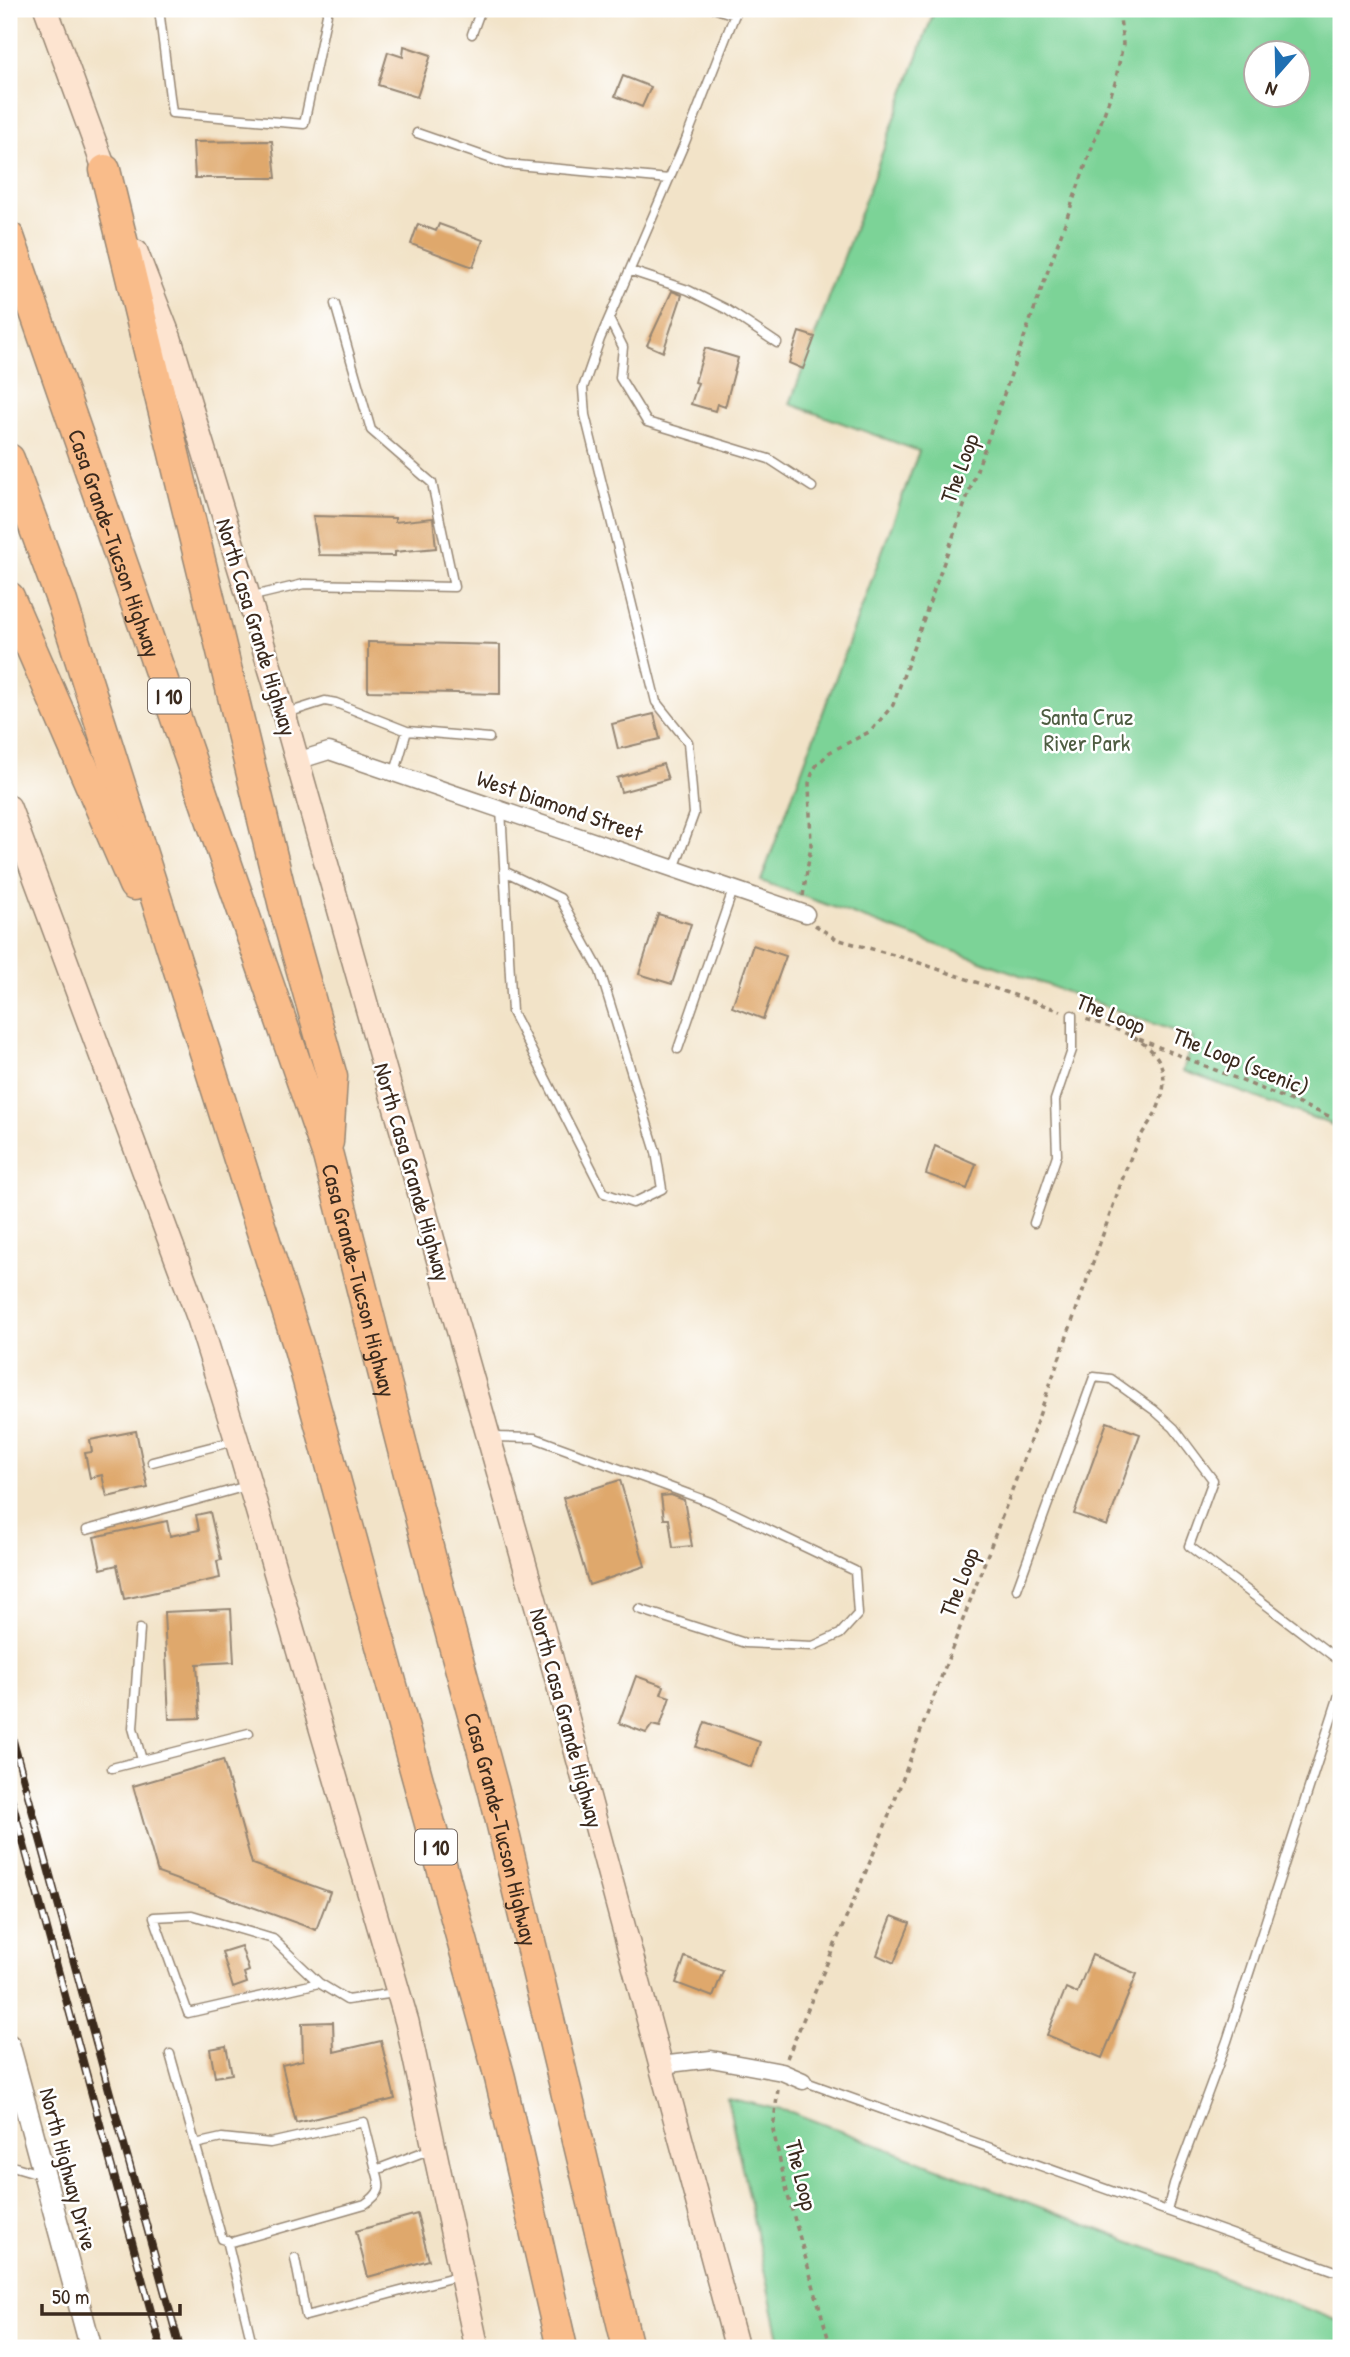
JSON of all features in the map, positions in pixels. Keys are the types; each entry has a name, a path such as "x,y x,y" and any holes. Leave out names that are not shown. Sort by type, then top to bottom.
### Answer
{"highway":[{"path":"105,170 285,910 332,1077 328,1156"},
{"name":"Casa Grande-Tucson Highway","path":"9,237 328,1156 435,1575 494,1792 628,2348"},
{"name":"I 10","path":"9,459 62,602 299,1348 500,2078 562,2348"},
{"path":"9,597 168,962 185,988"}],"main road":[{"name":"North Casa Grande Highway","path":"46,9 170,339 284,714 550,1654 737,2348"},
{"path":"9,807 199,1319 237,1441 398,1993 477,2348"}],"street":[{"name":"West Diamond Street","path":"297,761 329,751 806,914"},
{"name":"North Highway Drive","path":"9,2045 21,2105 44,2176 91,2348"},
{"path":"661,2065 711,2059 782,2072 803,2081"}],"lane":[{"path":"159,9 172,113 304,124 328,9"},
{"path":"472,34 481,9"},
{"path":"674,869 694,814 688,742 656,702 585,415 583,388 600,339 631,271 736,12 716,9"},
{"path":"417,133 506,164 669,179"},
{"path":"631,271 688,290 726,309 778,343"},
{"path":"249,597 304,584 454,587 432,483 371,430 335,303"},
{"path":"610,321 623,346 620,378 648,422 769,459 812,488"},
{"path":"284,714 325,701 407,731 489,738"},
{"path":"395,772 407,731"},
{"path":"501,809 504,871 512,1012 604,1193 633,1203 662,1189 656,1152 600,971 560,898 504,871"},
{"path":"678,1049 733,890"},
{"path":"1034,1223 1057,1155 1055,1100 1072,1050 1072,1015"},
{"path":"1017,1589 1094,1377 1111,1379 1174,1428 1213,1480 1189,1546 1341,1662"},
{"path":"488,1437 535,1438 548,1442 710,1502 855,1571 858,1614 840,1634 813,1646 745,1643 639,1609"},
{"path":"152,1462 237,1441"},
{"path":"87,1530 250,1485"},
{"path":"140,1629 133,1728 142,1760"},
{"path":"1167,2211 1174,2184 1227,2041 1341,1689"},
{"path":"112,1768 250,1733"},
{"path":"319,1983 188,2013 154,1917 192,1915 273,1940 319,1983 346,2000 398,1993"},
{"path":"170,2054 195,2144 222,2239 232,2242 365,2204 378,2195 381,2185 364,2122 270,2143 222,2138 195,2144"},
{"path":"803,2081 1341,2273"},
{"path":"376,2170 434,2148"},
{"path":"9,2165 44,2176"},
{"path":"227,2241 253,2348"},
{"path":"295,2258 306,2316 461,2275"}],"path":[{"name":"The Loop","path":"831,2348 788,2196 773,2130 782,2072 888,1818 1023,1461 1126,1169 1137,1142 1156,1111 1164,1084 1162,1065 1154,1052 1128,1034 908,959 836,939 817,929 806,914 802,896 811,846 808,783 822,758 872,730 893,705 1115,83 1123,44 1119,9"},
{"name":"The Loop (scenic)","path":"1128,1034 1341,1121"}],"green space":[{"name":"Santa Cruz River Park","path":"935,9 1341,9 1341,1128 1183,1071 1193,1038 761,881 919,451 790,404"},
{"path":"727,2098 791,2112 1341,2322 1341,2348 781,2348"}],"building":[{"path":"404,46 431,55 417,97 378,85 388,52 403,57"},
{"path":"623,76 651,87 642,107 615,96"},
{"path":"272,141 276,178 195,178 193,142"},
{"path":"418,224 436,231 439,224 483,240 473,267 411,244"},
{"path":"672,291 682,295 663,352 647,345"},
{"path":"799,332 815,337 803,369 789,363"},
{"path":"705,348 738,358 725,407 717,404 715,411 691,404"},
{"path":"313,516 395,518 395,522 433,518 436,548 395,552 395,556 319,555"},
{"path":"368,642 500,645 500,694 368,691"},
{"path":"654,714 660,739 618,749 612,724"},
{"path":"663,764 668,779 621,792 617,778"},
{"path":"658,914 691,924 672,984 639,974"},
{"path":"753,945 786,956 763,1019 732,1007"},
{"path":"935,1146 976,1164 967,1189 926,1174"},
{"path":"1107,1422 1140,1434 1107,1526 1074,1514"},
{"path":"136,1431 148,1488 107,1497 102,1475 90,1478 85,1453 92,1452 90,1440"},
{"path":"620,1480 645,1566 589,1585 563,1498"},
{"path":"671,1495 684,1500 692,1546 673,1548 669,1519 664,1519 661,1496"},
{"path":"210,1512 221,1560 217,1561 220,1578 124,1599 117,1565 101,1569 94,1537 167,1521 170,1536 199,1530 196,1515"},
{"path":"231,1609 234,1662 197,1664 200,1718 169,1719 164,1612"},
{"path":"636,1676 664,1686 661,1694 670,1697 660,1727 652,1725 646,1733 619,1723"},
{"path":"705,1722 760,1742 751,1767 696,1747"},
{"path":"223,1760 252,1864 330,1892 316,1930 158,1873 133,1786"},
{"path":"892,1916 910,1923 894,1963 877,1955"},
{"path":"241,1946 249,1971 244,1973 247,1983 233,1988 222,1952"},
{"path":"1092,1955 1137,1974 1102,2058 1047,2035 1066,1988 1077,1993"},
{"path":"685,1957 723,1971 713,1997 676,1983"},
{"path":"333,2022 334,2052 381,2041 395,2099 296,2123 282,2065 303,2060 302,2023"},
{"path":"226,2046 232,2074 215,2077 210,2049"},
{"path":"417,2214 429,2260 368,2277 356,2231"}],"railway":[{"path":"9,1726 180,2348"},
{"path":"9,1790 161,2348"}]}
